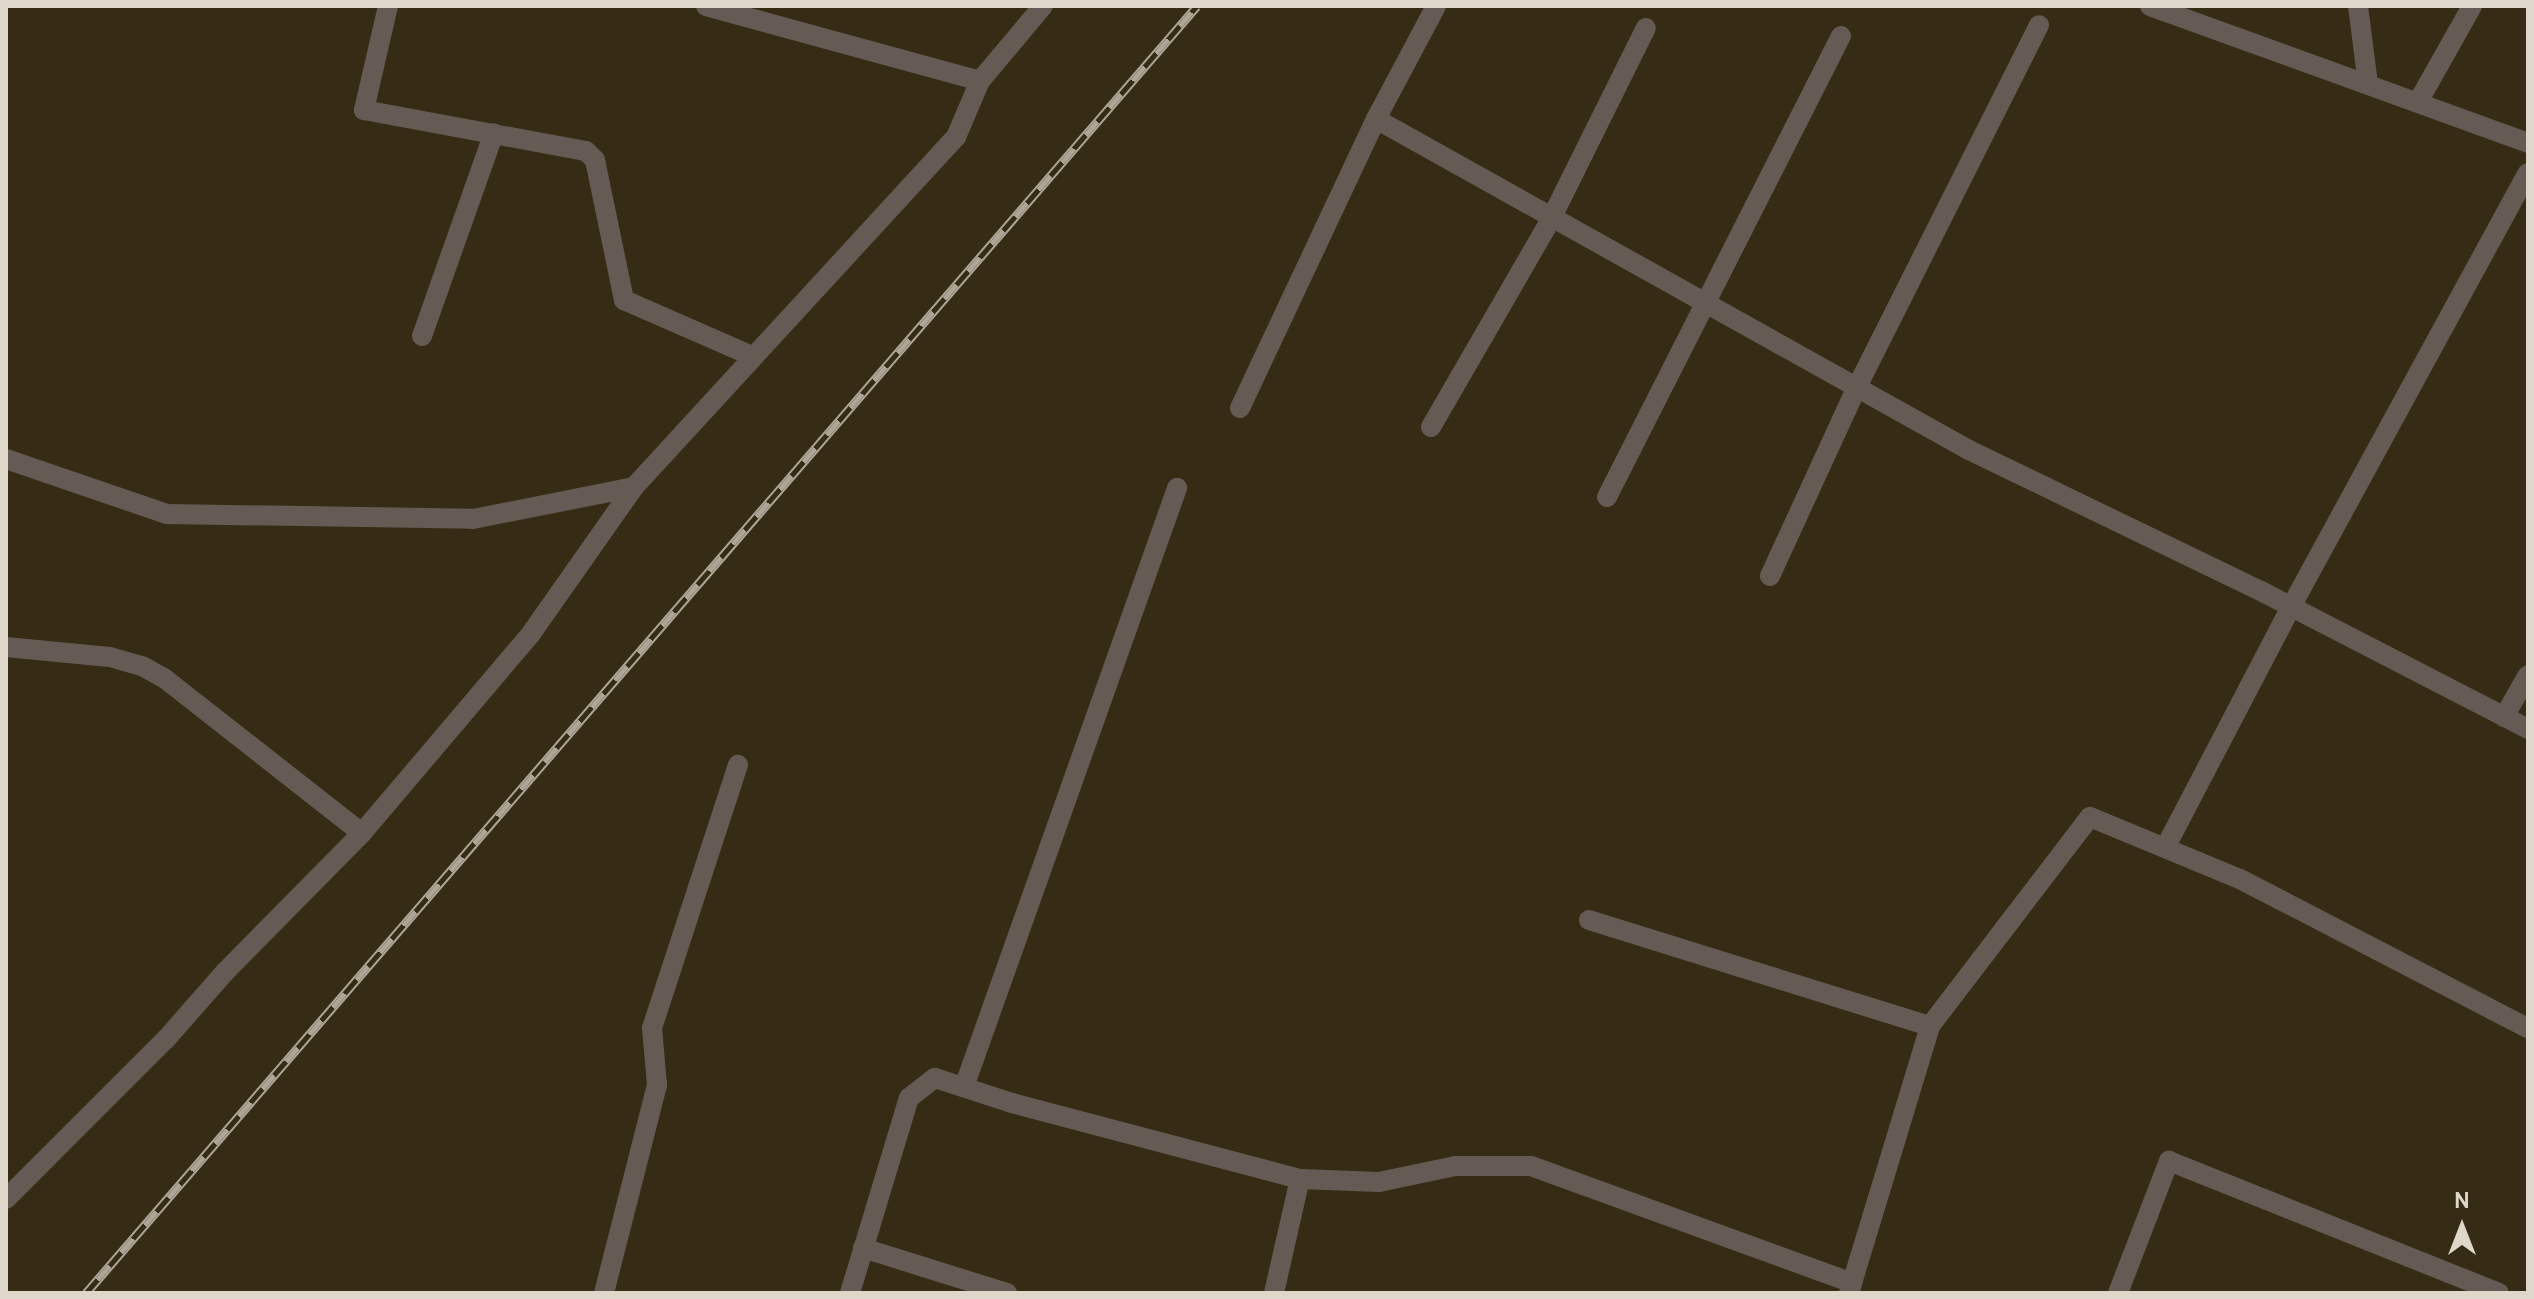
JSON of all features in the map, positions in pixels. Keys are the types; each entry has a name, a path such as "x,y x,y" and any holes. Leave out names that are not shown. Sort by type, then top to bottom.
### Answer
{"street":[{"path":"388,6 364,110 586,151 595,160 624,300 752,356"},
{"path":"706,6 980,81"},
{"path":"6,1199 167,1038 225,972 362,833 530,635 634,487 956,137 980,81 1043,6"},
{"path":"1240,408 1376,119 1436,6"},
{"path":"2150,6 2528,143"},
{"path":"2358,6 2368,84"},
{"path":"2418,102 2472,6"},
{"path":"1770,576 1857,387 2039,25"},
{"path":"1431,427 1552,217 1646,28"},
{"path":"1607,497 1841,36"},
{"path":"1376,119 1969,450 2291,607 2528,729"},
{"path":"422,336 494,133"},
{"path":"2165,848 2291,607 2528,173"},
{"path":"6,459 167,514 473,519 634,487"},
{"path":"964,1087 1177,488"},
{"path":"6,647 110,657 144,667 164,678 362,833"},
{"path":"2504,717 2528,675"},
{"path":"604,1293 657,1085 652,1028 738,765"},
{"path":"850,1293 909,1098 935,1078 1012,1103 1300,1179 1379,1182 1455,1166 1531,1166 1850,1288 1930,1026 2090,817 2240,879 2528,1028"},
{"path":"1589,920 1930,1026"},
{"path":"2118,1293 2169,1161 2499,1293"},
{"path":"1274,1293 1300,1179"},
{"path":"863,1248 1007,1293"}],"railway":[{"path":"86,1293 1197,6"}]}
